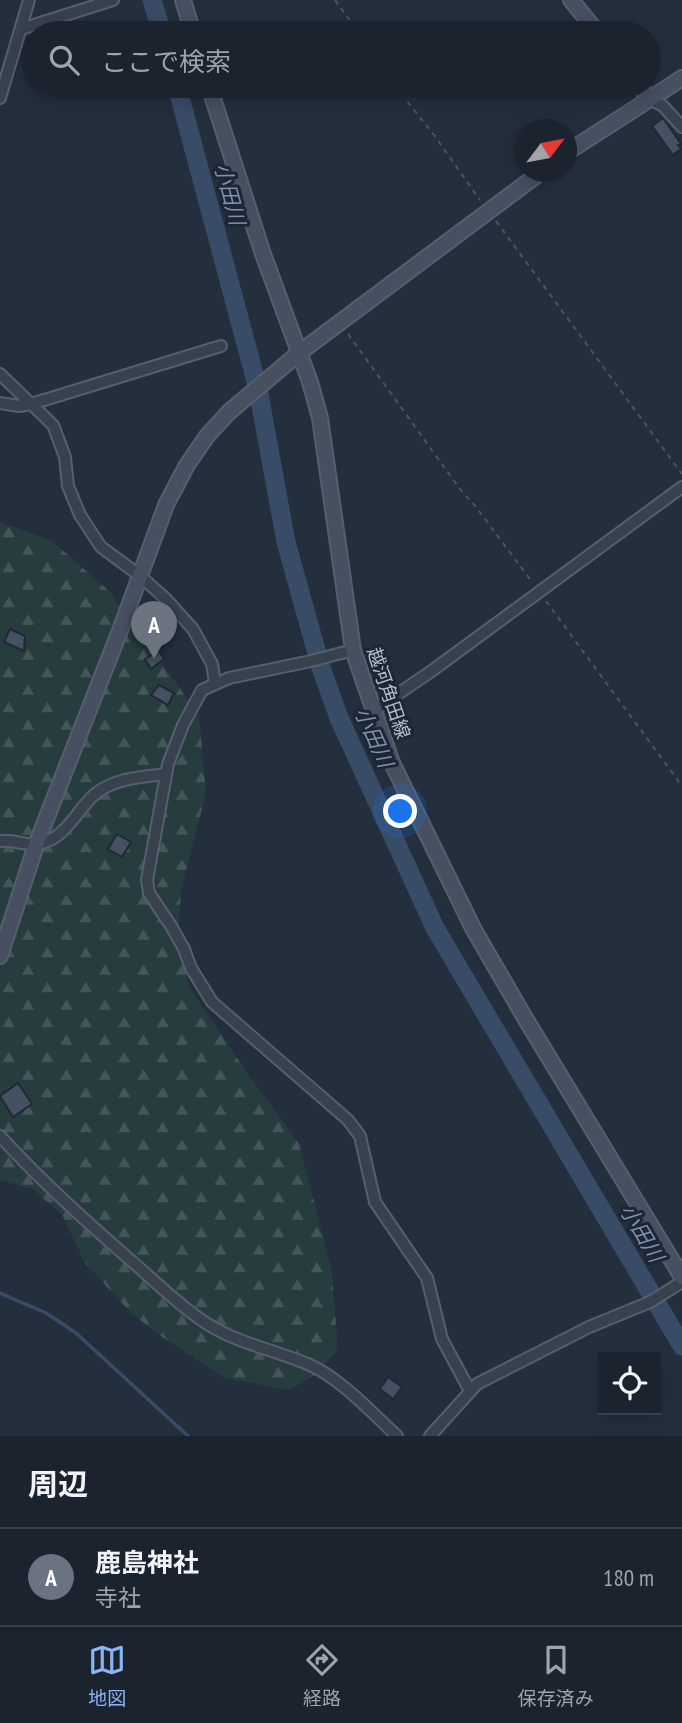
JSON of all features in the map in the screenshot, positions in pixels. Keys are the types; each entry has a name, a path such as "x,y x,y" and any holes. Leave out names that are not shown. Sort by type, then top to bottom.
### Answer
{"main road":[{"path":"183,0 189,21"},
{"path":"571,0 588,21"},
{"path":"661,92 682,78"},
{"name":"越河角田線","path":"213,98 320,418 353,650 392,762 474,930 682,1279"},
{"path":"577,146 650,99"},
{"path":"0,956 36,845 166,505 187,465 207,436 229,412 277,370 527,182"}],"street":[{"path":"23,21 29,0"},
{"path":"46,21 113,0"},
{"path":"0,98 21,29"},
{"path":"650,99 663,106 682,127"},
{"path":"0,403 19,406 31,404 220,346"},
{"path":"0,374 52,425 65,457 68,486 80,515 101,547 166,599 193,629 212,664 215,683"},
{"path":"373,711 682,487"},
{"path":"353,650 215,683 202,690 183,725 167,764 146,880 149,893 184,948 191,968 212,1002 339,1112 360,1136 375,1202 391,1228 407,1245 427,1278 442,1339 470,1391"},
{"path":"0,841 36,845 60,834 94,795 109,786 127,779 166,774"},
{"path":"0,1136 100,1234 189,1312 242,1341 320,1371 397,1436"},
{"path":"430,1436 477,1384 589,1327 650,1302 682,1279"}],"path":[{"path":"335,0 350,21"},
{"path":"405,98 682,474"},
{"path":"339,322 682,786"}],"green space":[{"path":"0,522 52,541 109,591 199,715 206,793 181,891 178,938 189,987 299,1144 331,1266 338,1348 319,1372 289,1390 225,1378 161,1336 131,1313 85,1263 62,1214 31,1188 0,1180"}],"building":[{"path":"663,118 681,144 678,145 681,149 673,155 652,126"},
{"path":"10,629 25,636 24,651 4,642"},
{"path":"159,651 164,659 151,669 145,659"},
{"path":"159,685 174,693 168,705 151,695"},
{"path":"117,834 131,842 122,857 108,849"},
{"path":"18,1083 32,1104 13,1117 0,1096"},
{"path":"388,1377 402,1387 393,1399 380,1389"}],"waterway":[{"name":"小田川","path":"152,0 158,21"},
{"name":"小田川","path":"180,98 258,389 286,542 321,668 339,718 435,928 682,1346"},
{"path":"0,1293 46,1313 76,1333 188,1436"}],"place":[{"name":"鹿島神社","path":"154,659"}]}
